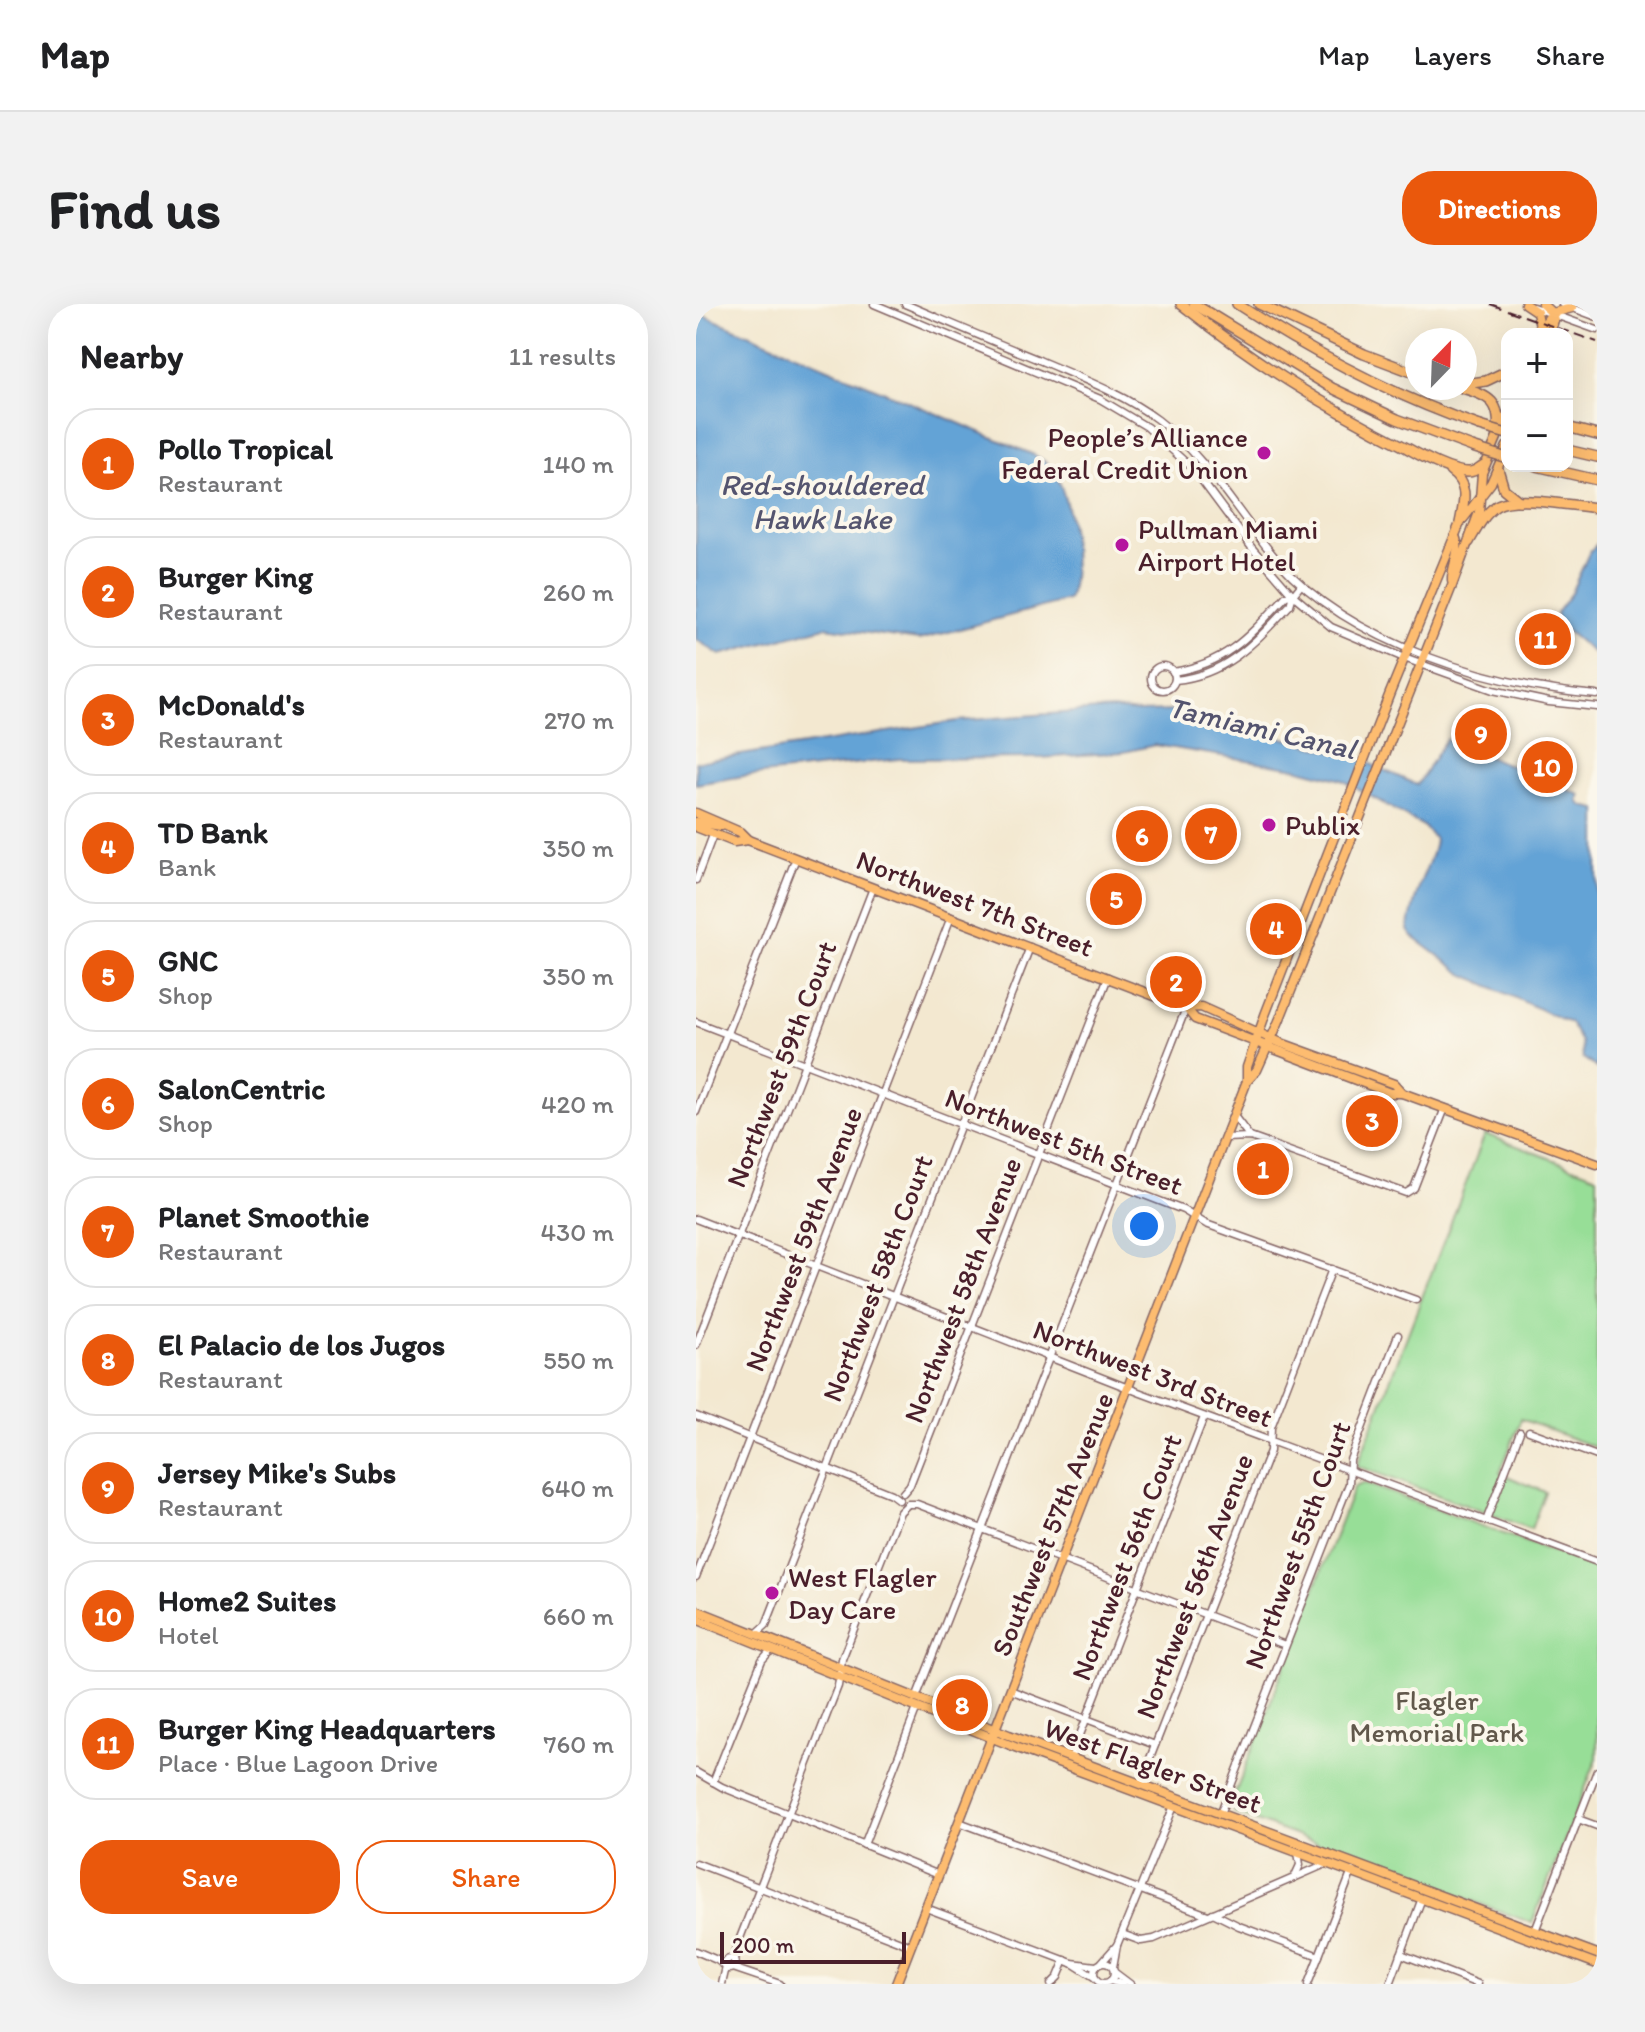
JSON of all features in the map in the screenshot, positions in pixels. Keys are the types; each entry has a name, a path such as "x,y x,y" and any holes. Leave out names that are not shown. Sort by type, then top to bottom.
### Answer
{"highway":[{"path":"1181,304 1236,348 1311,398 1455,474 1465,489 1460,523"},
{"path":"1194,304 1332,388 1397,419 1501,456"},
{"path":"1237,304 1304,347 1355,374 1409,399 1501,433"},
{"path":"1259,304 1364,354 1405,369"},
{"path":"1477,383 1501,374"},
{"path":"1477,393 1491,400 1501,426"},
{"path":"1573,429 1597,435"},
{"path":"1573,451 1597,457"},
{"path":"1441,464 1470,472 1485,464"},
{"path":"1498,469 1504,489 1519,501"},
{"path":"1562,472 1597,480"},
{"path":"1469,542 1494,507 1504,502 1597,508"}],"main road":[{"path":"1542,304 1552,313 1552,328"},
{"path":"1528,305 1540,318 1538,328"},
{"path":"1540,328 1552,313 1572,308"},
{"path":"1247,1081 1257,1070 1271,1037 1452,586 1479,512 1485,464 1501,437"},
{"path":"1247,1081 1247,1067 1404,658 1460,523 1501,461"},
{"path":"1452,586 1451,571 1458,549 1455,536"},
{"name":"Northwest 7th Street","path":"696,813 740,832 748,840 1186,1008 1201,1007 1394,1084 1402,1093"},
{"path":"697,827 726,826"},
{"name":"Northwest 7th Street","path":"697,827 734,842 748,840"},
{"path":"1332,844 1330,865 1335,877"},
{"path":"1320,875 1325,886 1324,906"},
{"name":"Northwest 7th Street","path":"1186,1008 1195,1019 1266,1048 1390,1093 1402,1093 1445,1108 1597,1164"},
{"name":"Southwest 57th Avenue","path":"896,1984 1247,1081"},
{"name":"West Flagler Street","path":"696,1610 756,1634 771,1650 840,1672"},
{"name":"West Flagler Street","path":"696,1619 765,1642 1174,1806 1534,1935 1597,1964"},
{"name":"West Flagler Street","path":"993,1734 1071,1758 1344,1860 1354,1868 1422,1898 1460,1908 1512,1932 1534,1935"},
{"path":"1121,1786 1140,1784"},
{"path":"1174,1806 1191,1803"},
{"path":"1328,1863 1344,1860"},
{"path":"1534,1935 1551,1937 1597,1954"}],"street":[{"path":"874,304 1124,412 1158,435 1194,470 1252,548 1293,595 1331,627 1404,658 1506,694 1597,707"},
{"path":"905,304 1131,402 1168,427 1203,462 1269,550 1301,585 1354,623 1470,672 1521,685 1597,695"},
{"path":"1562,304 1597,317"},
{"path":"1528,305 1597,330"},
{"path":"994,354 1003,345"},
{"path":"1194,470 1203,462"},
{"path":"1174,676 1227,654 1301,585"},
{"path":"696,880 713,835"},
{"path":"696,1112 796,858"},
{"name":"Northwest 59th Court","path":"696,1345 873,888"},
{"name":"Northwest 59th Avenue","path":"696,1577 951,917"},
{"name":"Northwest 58th Court","path":"762,1660 766,1625 1030,947"},
{"name":"Northwest 58th Avenue","path":"724,1980 789,1814 910,1485 1108,977"},
{"path":"864,1845 982,1530 1186,1008"},
{"name":"Northwest 5th Street","path":"696,1022 1116,1184 1206,1224 1416,1300"},
{"path":"1225,1138 1250,1137 1403,1193 1414,1188 1445,1108"},
{"path":"1234,1116 1250,1137"},
{"name":"Northwest 3rd Street","path":"696,1219 1204,1417 1597,1562"},
{"name":"Northwest 56th Avenue","path":"1140,1784 1270,1451 1271,1427 1332,1269"},
{"name":"Northwest 55th Court","path":"1220,1814 1349,1484 1350,1460 1398,1335"},
{"path":"696,1416 1061,1561 1285,1645"},
{"name":"Northwest 56th Court","path":"1071,1758 1204,1417"},
{"path":"1529,1431 1597,1456"},
{"path":"1486,1521 1520,1432"},
{"name":"Northwest 58th Court","path":"756,1634 766,1625"},
{"path":"713,1782 762,1660 771,1650"},
{"path":"1010,1690 1155,1745"},
{"path":"1534,1935 1597,1771"},
{"path":"696,1772 713,1782 939,1875"},
{"path":"1107,1983 1117,1945 1174,1806"},
{"path":"1578,1819 1597,1826"},
{"path":"959,1822 1319,1956"},
{"path":"1294,1878 1300,1865 1298,1852"},
{"path":"696,1863 911,1946"},
{"path":"1122,1934 1149,1941 1328,1863"},
{"path":"1308,1984 1354,1868"},
{"path":"1390,1984 1422,1898"},
{"path":"926,1908 1068,1962 1096,1980 1122,1984"},
{"path":"1096,1980 1099,1964 1117,1945"},
{"path":"696,1951 780,1984"},
{"path":"1401,1954 1478,1984"},
{"path":"1068,1962 1099,1964 1113,1969 1130,1984"},
{"path":"1051,1984 1068,1962"}],"green space":[{"path":"1485,1134 1597,1176 1597,1448 1521,1419 1500,1473 1545,1492 1531,1529 1357,1466"},
{"name":"Flagler Memorial Park","path":"1364,1483 1597,1568 1597,1758 1532,1923 1235,1813 1231,1804 1354,1487"}],"water":[{"name":"Red-shouldered Hawk Lake","path":"696,312 1047,463 1057,477 1068,511 1073,571 1068,600 919,640 825,627 720,655 696,639"},
{"path":"1597,544 1597,656 1558,624 1556,613 1571,593 1589,553"},
{"path":"1112,709 1172,711 1223,722 1355,757 1417,785 1446,739 1581,795 1579,801 1583,806 1597,809 1597,1068 1583,1058 1581,1042 1570,1023 1463,974 1412,936 1408,930 1412,913 1435,839 1423,826 1342,780 1296,768 1155,745 1124,752 1040,758 899,759 696,784 696,762 957,721"}],"railway":[{"path":"1490,304 1597,342"}],"place":[{"name":"People’s Alliance Federal Credit Union","path":"1264,453"},
{"name":"Pullman Miami Airport Hotel","path":"1122,545"},
{"name":"Burger King Headquarters","path":"1545,639"},
{"name":"Jersey Mike's Subs","path":"1481,734"},
{"name":"Home2 Suites","path":"1547,767"},
{"name":"Publix","path":"1269,825"},
{"name":"Planet Smoothie","path":"1211,834"},
{"name":"SalonCentric","path":"1142,836"},
{"name":"GNC","path":"1116,899"},
{"name":"TD Bank","path":"1276,929"},
{"name":"Burger King","path":"1176,982"},
{"name":"McDonald's","path":"1372,1121"},
{"name":"Pollo Tropical","path":"1263,1169"},
{"name":"West Flagler Day Care","path":"772,1593"},
{"name":"El Palacio de los Jugos","path":"962,1705"}],"water label":[{"name":"Tamiami Canal","path":"1262,728"}]}
